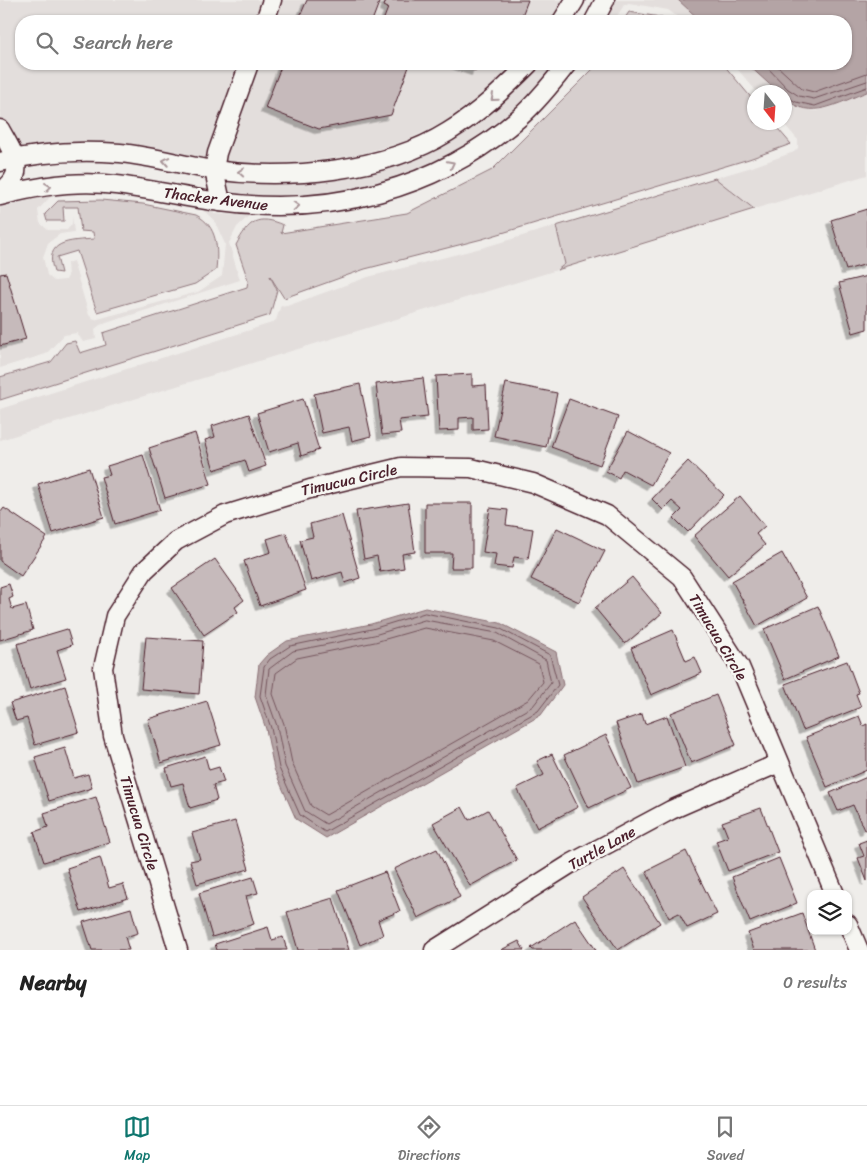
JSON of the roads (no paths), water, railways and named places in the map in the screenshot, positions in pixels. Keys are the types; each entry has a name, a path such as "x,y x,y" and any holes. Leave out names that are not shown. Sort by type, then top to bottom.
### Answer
{"street":[{"path":"266,15 272,0"},
{"path":"566,15 575,0"},
{"path":"597,15 605,0"},
{"path":"221,202 214,170 217,153 247,70"},
{"name":"Thacker Avenue","path":"8,160 52,153 122,153 214,170 281,175 324,171 359,165 406,151 448,132 494,98 523,70"},
{"name":"Thacker Avenue","path":"0,194 56,186 115,185 221,202 271,207 323,205 377,195 428,176 467,156 520,117 562,70"},
{"path":"0,129 8,160 16,171 14,179 0,194"},
{"name":"Timucua Circle","path":"178,950 113,736 103,668 115,616 144,571 176,541 225,515 310,489 401,467 471,468 533,483 607,515 682,577 740,667 833,890"},
{"name":"Turtle Lane","path":"434,950 572,863 671,810 779,763"},
{"path":"852,933 859,950"}],"water":[{"path":"678,0 867,0 867,92 825,108 804,109 792,103 792,85 770,85 754,70 852,70 852,15 694,15"},
{"path":"425,608 500,623 556,652 563,685 541,715 326,838 296,819 274,769 266,729 255,697 259,664 267,655 287,641 371,624"}]}
